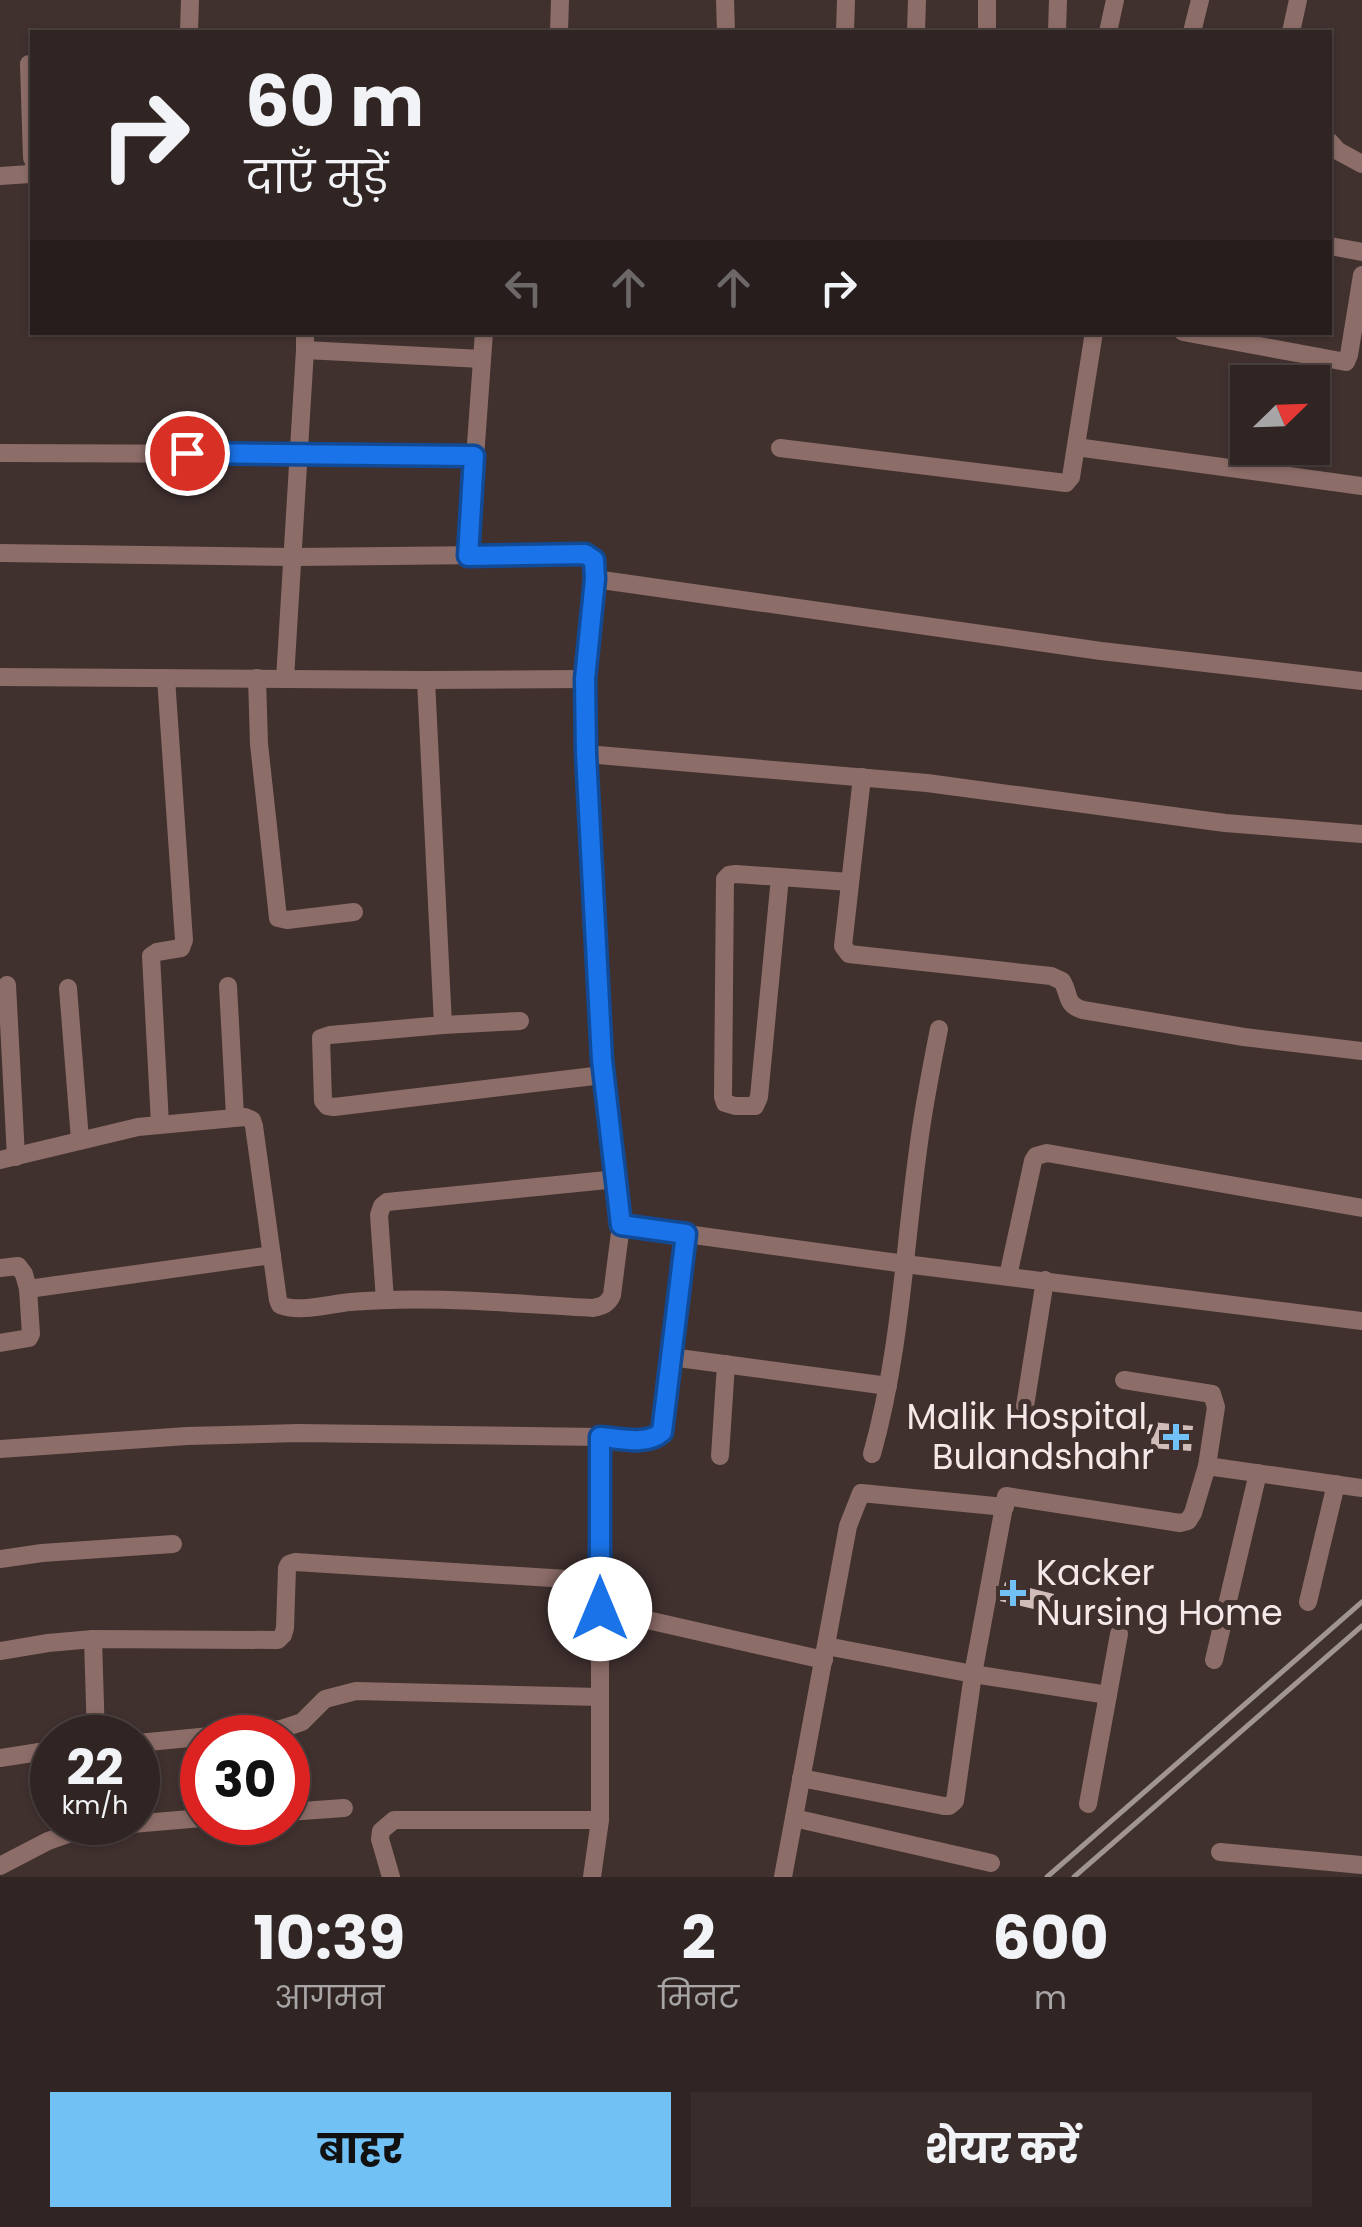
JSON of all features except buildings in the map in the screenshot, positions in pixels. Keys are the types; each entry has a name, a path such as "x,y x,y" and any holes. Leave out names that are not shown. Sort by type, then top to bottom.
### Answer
{"street":[{"path":"190,0 190,30"},
{"path":"559,30 560,0"},
{"path":"725,0 726,30"},
{"path":"846,0 846,30"},
{"path":"916,30 917,0"},
{"path":"986,30 988,0"},
{"path":"1057,30 1058,0"},
{"path":"1108,30 1115,0"},
{"path":"1192,30 1200,0"},
{"path":"1291,30 1298,0"},
{"path":"29,64 30,95"},
{"path":"1332,144 1362,164"},
{"path":"0,176 30,174"},
{"path":"1332,246 1362,252"},
{"path":"1199,335 1346,362 1362,276"},
{"path":"468,556 484,335"},
{"path":"780,448 1060,483 1069,481 1094,335"},
{"path":"285,679 305,341 482,359"},
{"path":"1076,447 1362,486"},
{"path":"0,453 474,456"},
{"path":"0,553 294,557 585,554 594,560 585,679 586,754 602,1060 621,1225 609,1302 593,1308 413,1299 286,1308 280,1305 252,1120 234,1116 138,1126 8,1159 7,985"},
{"path":"595,579 1100,651 1362,681"},
{"path":"0,678 585,679"},
{"path":"160,1124 150,956 180,948 184,940 166,678"},
{"path":"257,678 259,744 278,918 354,912"},
{"path":"426,680 443,1024"},
{"path":"586,754 977,788 1224,823 1362,834"},
{"path":"862,777 844,946 849,954 1051,976 1062,980 1068,1001 1083,1010 1244,1037 1362,1051"},
{"path":"780,877 759,1097 756,1106 730,1106 723,1097 725,879 736,874 780,877 850,882"},
{"path":"228,986 234,1116"},
{"path":"68,988 80,1140"},
{"path":"520,1020 325,1036 320,1044 323,1101 334,1107 594,1076 600,1073 602,1060"},
{"path":"872,1454 888,1386 918,1147 938,1029"},
{"path":"1008,1276 1033,1161 1048,1152 1362,1208"},
{"path":"385,1300 379,1215 387,1202 607,1180 617,1184"},
{"path":"621,1225 1362,1321"},
{"path":"0,1449 298,1433 654,1438 662,1432 686,1234"},
{"path":"28,1289 272,1256"},
{"path":"0,1268 21,1269 28,1289 31,1334 29,1338 0,1342"},
{"path":"1025,1406 1045,1280"},
{"path":"671,1357 888,1386"},
{"path":"720,1456 726,1364"},
{"path":"801,1778 944,1806 955,1801 973,1674 1006,1496 1180,1523 1188,1521 1207,1466 1216,1407 1212,1394 1124,1380"},
{"path":"592,1877 600,1820 600,1437"},
{"path":"1207,1466 1362,1488"},
{"path":"1214,1660 1258,1473"},
{"path":"1308,1602 1336,1484"},
{"path":"783,1877 848,1526 861,1493 1005,1506"},
{"path":"0,1559 173,1544"},
{"path":"0,1652 93,1639 278,1640 286,1628 287,1568 295,1562 599,1581"},
{"path":"600,1609 825,1653 1108,1695"},
{"path":"1088,1804 1119,1634"},
{"path":"93,1639 95,1715"},
{"path":"160,1741 281,1729 302,1722 325,1699 356,1691 599,1698"},
{"path":"0,1758 30,1753"},
{"path":"310,1810 344,1808"},
{"path":"794,1818 991,1863"},
{"path":"391,1877 380,1839 381,1830 394,1820 600,1820"},
{"path":"0,1866 42,1845"},
{"path":"1220,1852 1362,1865"}],"railway":[{"path":"1047,1877 1362,1602"},
{"path":"1074,1877 1362,1626"}],"place":[{"name":"Malik Hospital, Bulandshahr","path":"1176,1437"},
{"name":"Kacker Nursing Home","path":"1013,1593"}],"route":[{"path":"187,453 474,456 468,556 585,554 594,560 585,679 586,754 602,1060 621,1225 686,1234 662,1432 642,1440 600,1437 600,1609"}]}
